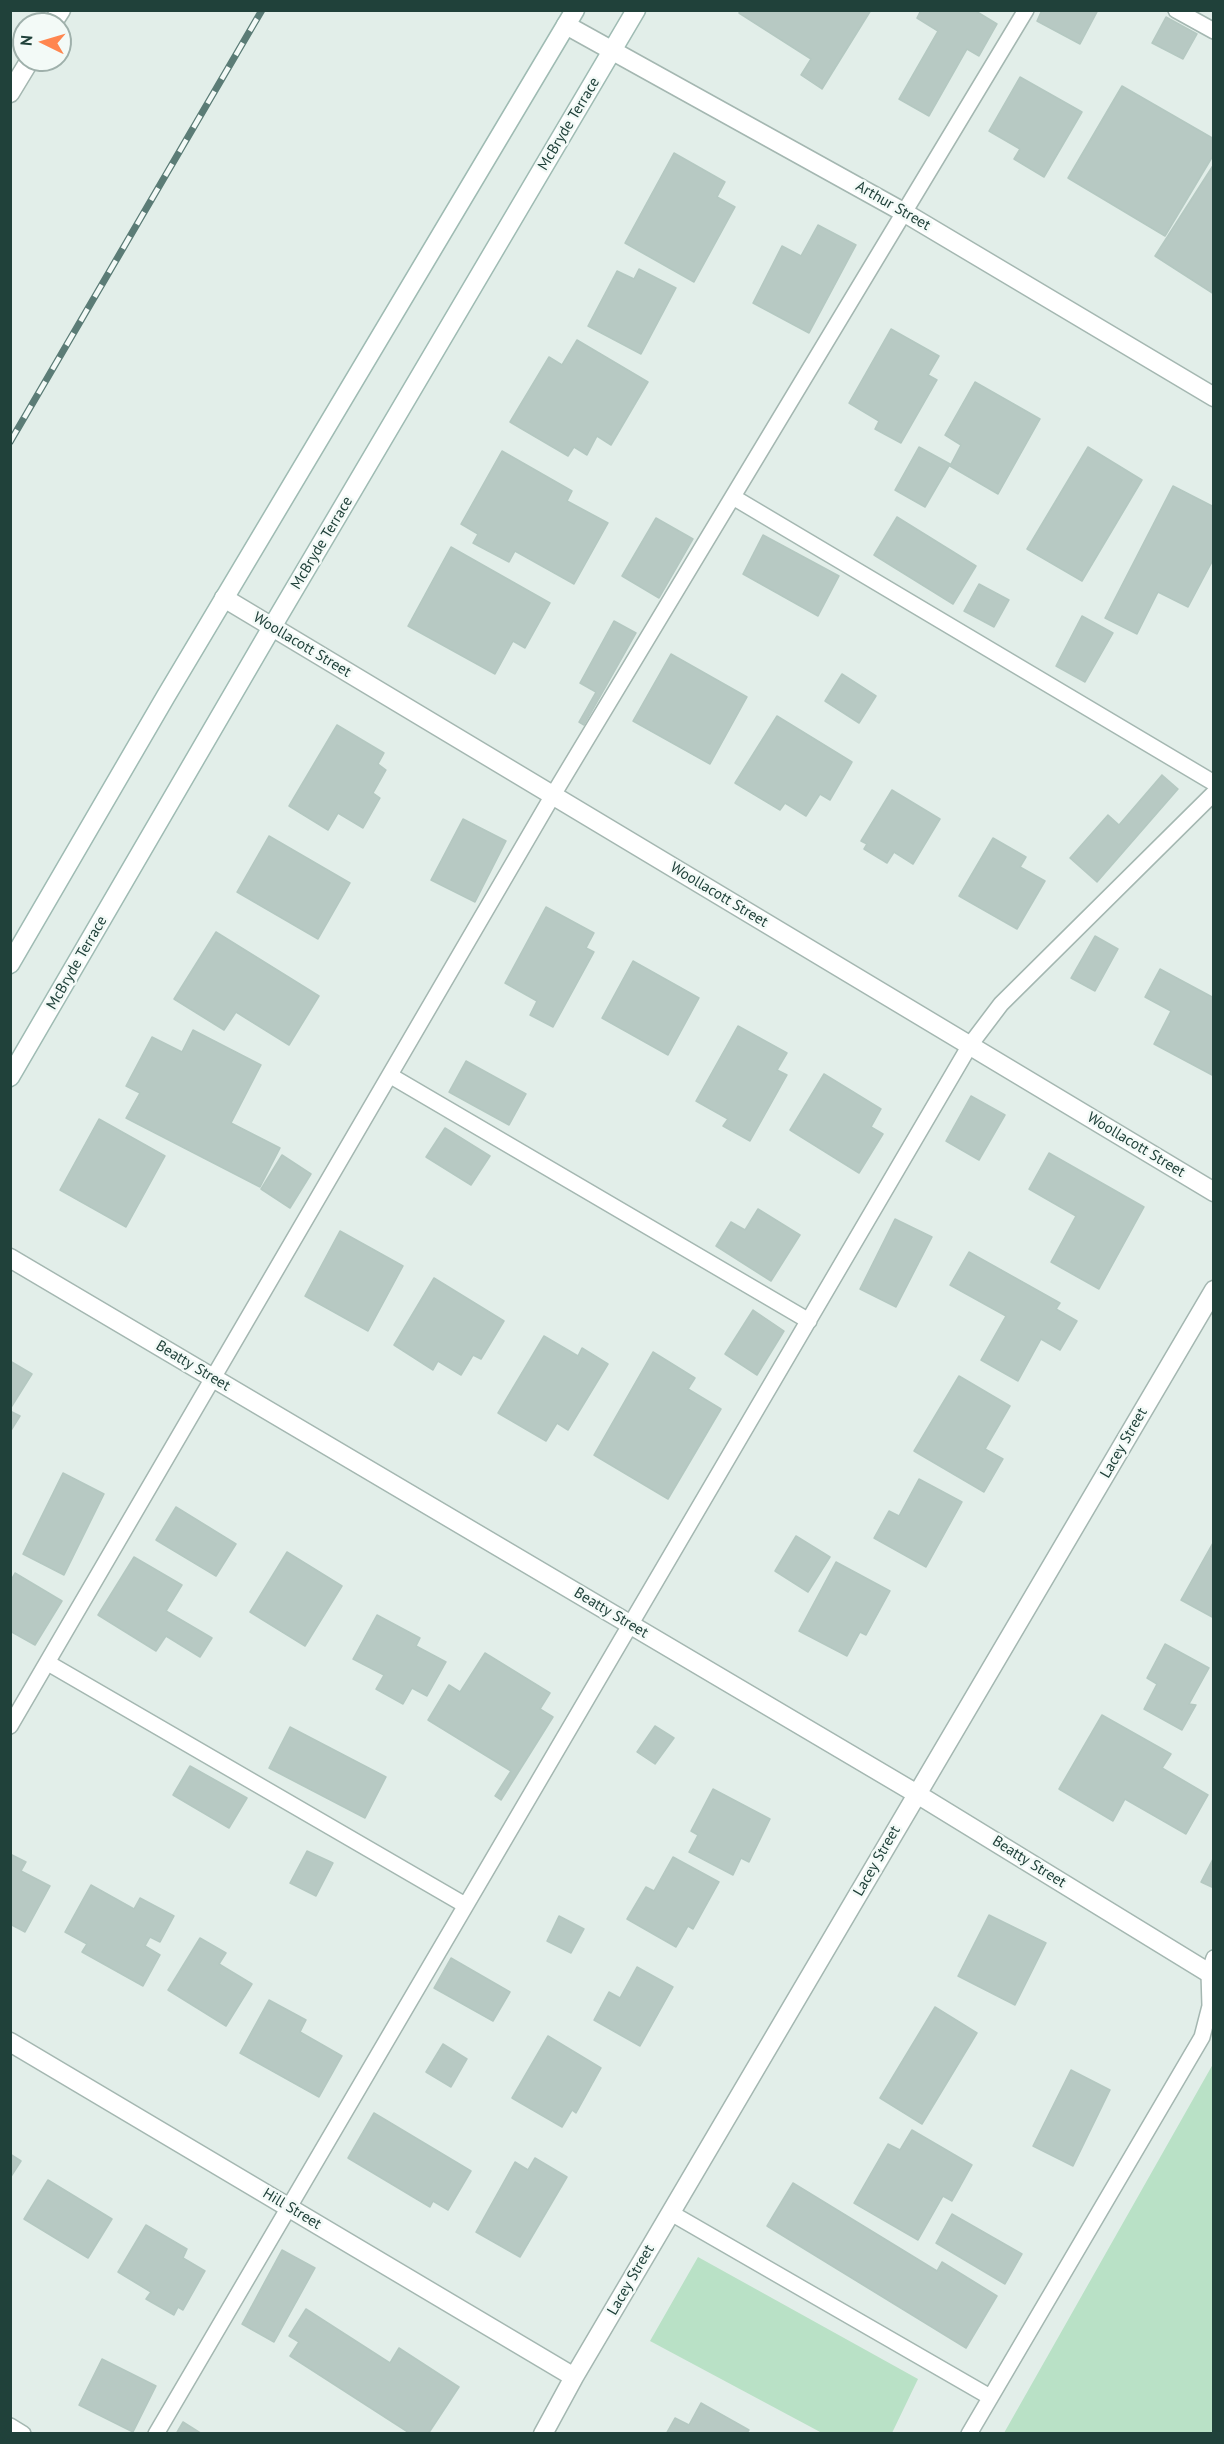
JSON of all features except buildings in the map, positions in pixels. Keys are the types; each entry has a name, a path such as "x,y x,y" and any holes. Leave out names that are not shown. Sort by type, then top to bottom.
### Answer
{"street":[{"name":"McBryde Terrace","path":"10,1077 636,10"},
{"name":"Arthur Street","path":"571,18 613,49 905,213 1214,397"},
{"path":"10,964 224,598 571,18"},
{"path":"10,93 23,72"},
{"name":"Woollacott Street","path":"224,598 1214,1192"},
{"name":"Beatty Street","path":"10,1258 1211,1966"},
{"name":"Lacey Street","path":"543,2433 1214,1290"},
{"name":"Hill Street","path":"10,2042 574,2377"}],"lane":[{"path":"10,1726 553,795 1026,10"},
{"path":"1176,10 1214,31"},
{"path":"733,497 1214,783"},
{"path":"156,2433 970,1045 1000,1004 1214,793"},
{"path":"391,1076 809,1321"},
{"path":"48,1663 465,1905"},
{"path":"969,2433 1202,2037 1210,2006 1211,1966"},
{"path":"671,2213 990,2397"},
{"path":"10,2426 23,2433"}],"green space":[{"path":"1213,2064 1213,2433 1004,2433"},
{"path":"698,2257 918,2379 892,2433 822,2433 650,2341"}],"railway":[{"path":"10,442 262,10"}]}
